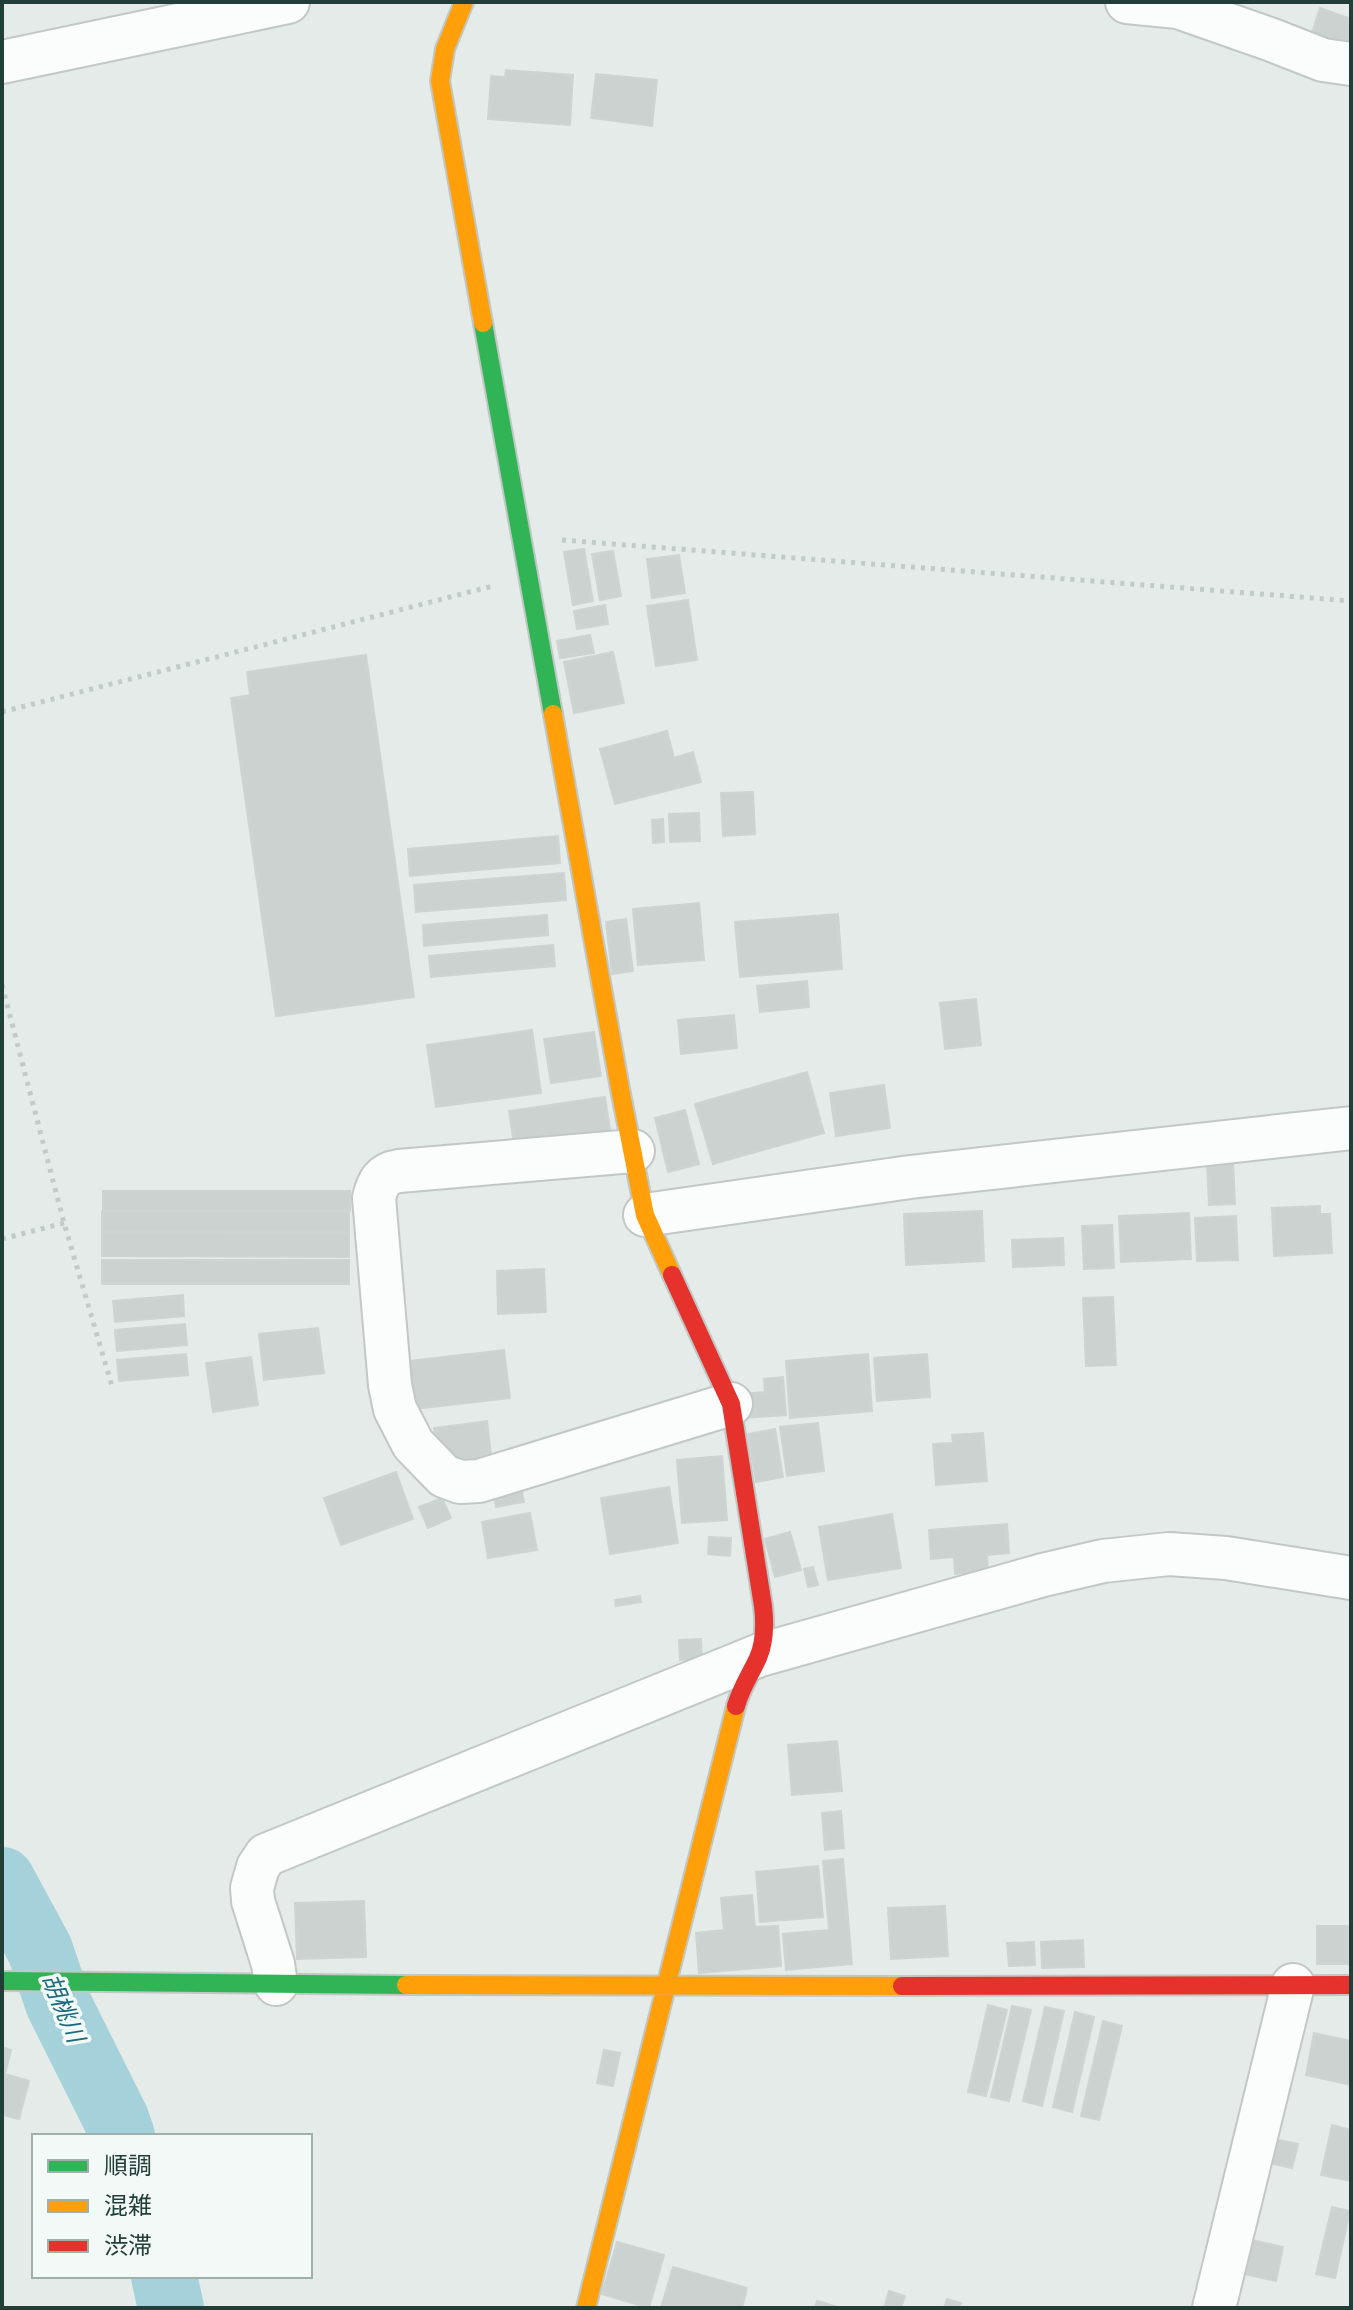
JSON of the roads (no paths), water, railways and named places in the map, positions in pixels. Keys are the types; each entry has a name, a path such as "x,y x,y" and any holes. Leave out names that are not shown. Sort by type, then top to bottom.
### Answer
{"street":[{"path":"2,62 288,2"},
{"path":"464,2 446,39 440,81 620,1089 645,1215 731,1404 765,1628 760,1655 743,1681 713,1792 586,2308"},
{"path":"1127,2 1178,7 1323,60 1351,64"},
{"path":"645,1215 910,1177 1351,1128"},
{"path":"633,1151 399,1171 381,1178 374,1198 390,1385 395,1409 413,1444 444,1476 460,1482 479,1481 731,1404"},
{"path":"276,1984 273,1964 253,1901 252,1888 258,1867 266,1855 760,1655 1043,1575 1136,1556 1203,1555 1351,1578"},
{"path":"2,1981 667,1987 1351,1985"},
{"path":"1214,2308 1293,1985"}],"waterway":[{"name":"胡桃川","path":"2,1880 40,1950 58,2003 121,2134"},
{"name":"胡桃川","path":"164,2278 171,2308"}]}
